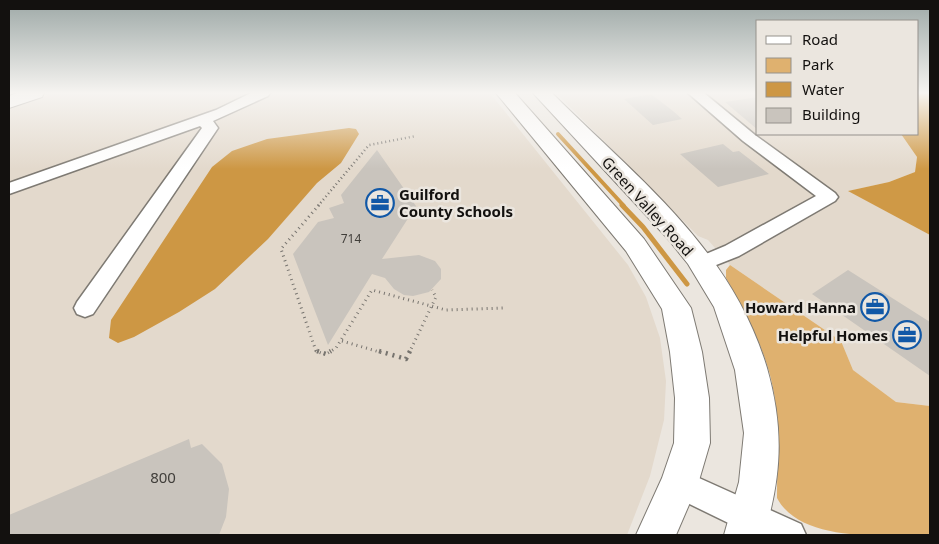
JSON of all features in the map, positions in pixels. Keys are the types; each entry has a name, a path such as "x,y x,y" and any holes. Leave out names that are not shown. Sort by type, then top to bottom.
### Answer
{"main road":[{"path":"527,118 635,245 676,308 686,352 692,398 692,444 679,484 656,535"},
{"name":"Green Valley Road","path":"566,118 675,231 701,264 716,285 747,351 759,404 762,449 756,498 747,527"}],"lane":[{"path":"701,264 732,251 829,196 749,138 725,118"},
{"path":"9,189 203,119 210,128 85,308"},
{"path":"679,484 747,527 790,535"}],"path":[{"path":"416,136 369,145 281,250 316,351 326,354 331,352 341,340 372,290 432,306 460,311 504,308"},
{"path":"341,340 406,359 436,297 432,290"}],"shaded area":[{"path":"9,118 510,118 628,265 646,297 660,338 666,381 664,420 650,476 627,535 9,535"},
{"path":"581,118 756,118 756,135 902,135 917,157 915,172 889,182 849,191 930,235 930,406 896,402 853,370 841,341 730,265 708,240 698,236"},
{"path":"919,118 930,118 930,235 848,191 889,182 915,172 917,157 902,135 919,135"}],"green space":[{"path":"730,265 841,341 853,370 896,402 930,406 930,533 927,535 888,536 844,533 823,529 804,523 789,513 777,498 777,431 774,391 758,341 726,278 726,270"}],"water":[{"path":"349,128 356,129 359,134 341,163 317,183 268,239 215,289 134,337 118,343 109,338 111,320 212,167 232,151 267,139"}],"building":[{"path":"646,118 682,119 653,125"},
{"path":"744,118 756,118 756,128"},
{"path":"723,144 733,152 739,151 769,174 718,187 680,154"},
{"path":"377,150 416,206 382,259 419,255 435,261 441,269 441,279 429,292 413,296 404,295 394,289 385,278 372,274 328,345 293,254 318,222 334,218 329,208 344,203 341,195"},
{"path":"848,270 930,322 930,376 812,294"},
{"path":"189,439 191,448 202,444 222,464 229,489 226,517 219,535 9,535 9,515"}],"waterway":[{"path":"558,134 624,206"},
{"path":"622,205 643,227 687,284"}],"place":[{"name":"Guilford County Schools","path":"380,203"},
{"name":"Howard Hanna","path":"875,307"},
{"name":"Helpful Homes","path":"907,335"}]}
